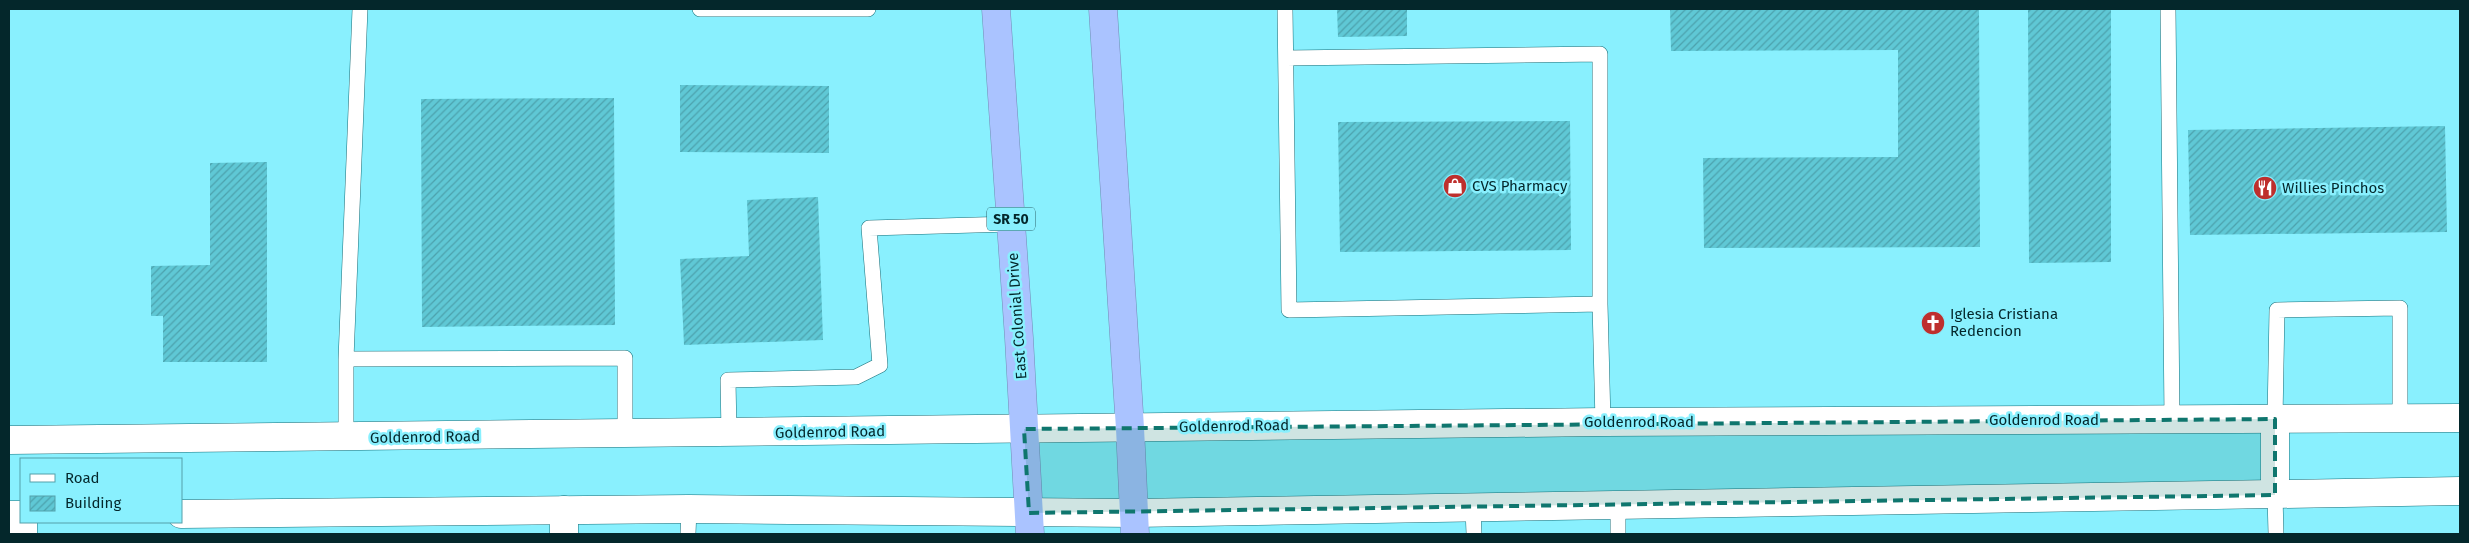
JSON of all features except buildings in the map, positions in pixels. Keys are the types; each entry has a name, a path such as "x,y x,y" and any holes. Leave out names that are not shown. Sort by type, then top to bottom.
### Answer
{"highway":[{"name":"East Colonial Drive","path":"996,9 1029,524"},
{"path":"1103,9 1130,428 1134,524"}],"main road":[{"name":"Goldenrod Road","path":"9,440 346,438 1603,422 2460,418"},
{"path":"2275,419 2275,495"},
{"path":"182,514 564,522 1134,524 1474,521 1618,506 2460,491"}],"lane":[{"path":"346,438 346,359 360,9"},
{"path":"700,9 868,9"},
{"path":"1286,9 1289,310 1600,304"},
{"path":"2168,9 2172,419"},
{"path":"1286,58 1600,54 1600,304 1603,422"},
{"path":"729,432 728,380 856,376 880,365 869,228 1011,224"},
{"path":"2275,419 2277,310 2400,308 2400,418"},
{"path":"346,359 625,358 625,434"},
{"path":"2275,495 2276,534"},
{"path":"1618,506 1618,534"}],"highlighted area":[{"path":"2275,419 2275,495 1029,513 1024,429"}],"place":[{"name":"CVS Pharmacy","path":"1455,186"},
{"name":"Willies Pinchos","path":"2265,188"},
{"name":"Iglesia Cristiana Redencion","path":"1933,323"}]}
